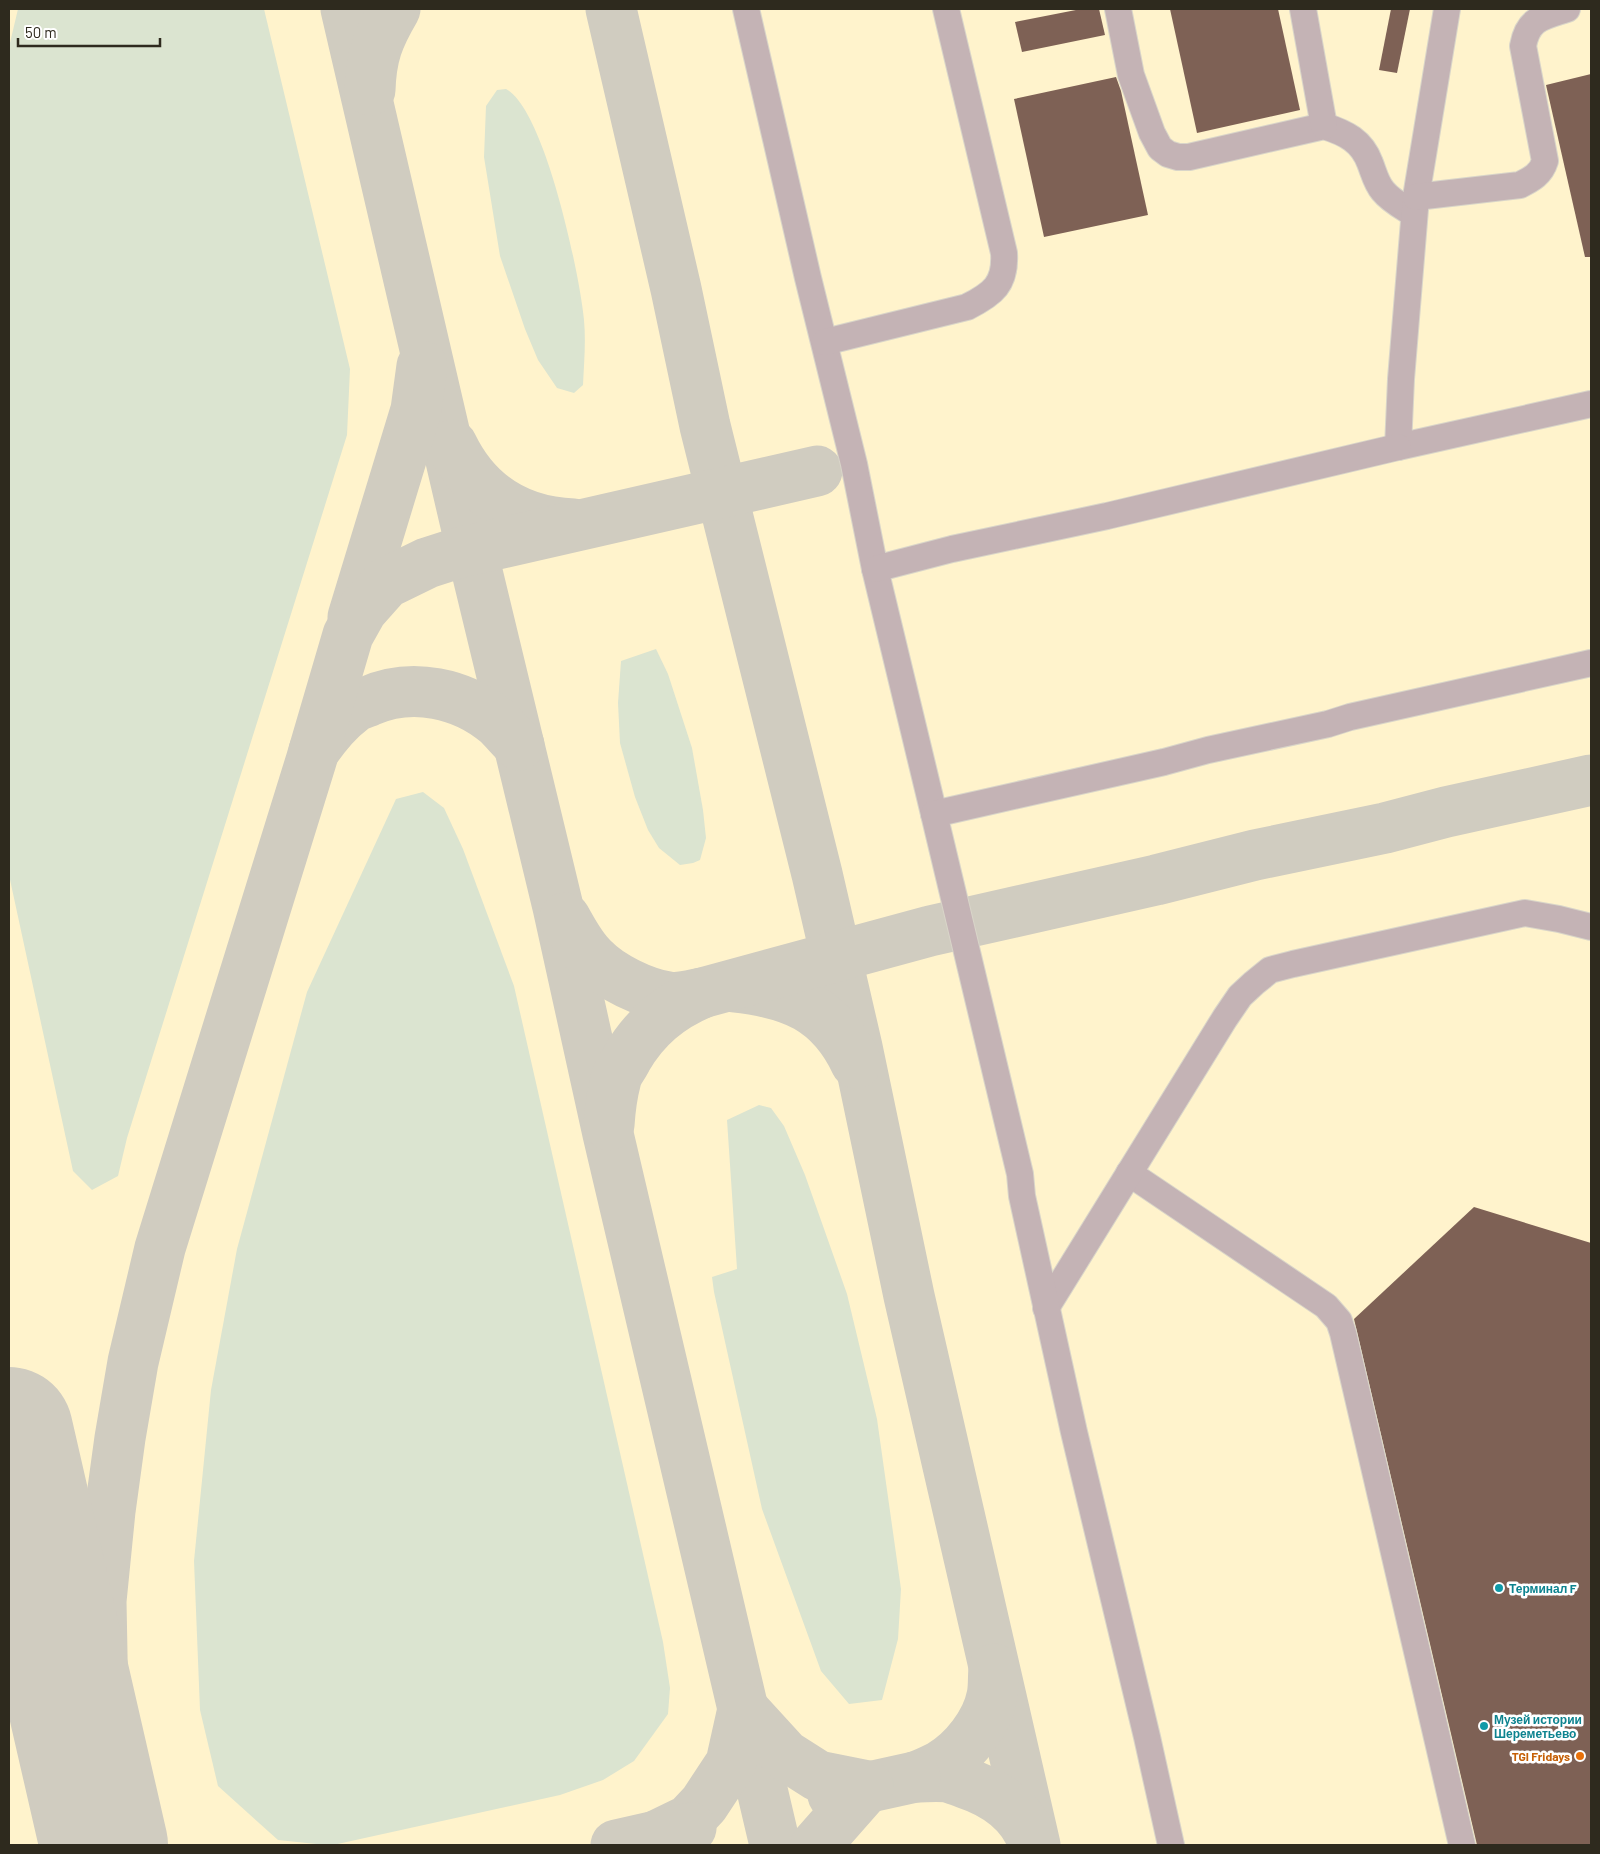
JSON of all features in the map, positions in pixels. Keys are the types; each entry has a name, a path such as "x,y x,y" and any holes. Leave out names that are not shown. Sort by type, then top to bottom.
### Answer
{"lane":[{"path":"746,9 808,278 854,464 875,569 1020,1174 1022,1196 1046,1308 1148,1737 1171,1845"},
{"path":"825,342 968,307 994,290 1003,276 1004,253 946,9"},
{"path":"1118,9 1131,75 1152,133 1160,148 1168,154 1189,157 1324,126 1345,133 1365,151 1376,180 1382,191 1392,201 1415,205 1520,185 1533,178 1542,170 1545,161 1523,46 1525,34 1533,22 1544,16 1567,9"},
{"path":"1303,9 1324,126"},
{"path":"1398,447 1401,378 1415,205 1447,9"},
{"path":"875,569 952,549 1107,516 1398,447 1591,404"},
{"path":"934,814 1591,663"},
{"path":"1046,1308 1225,1018 1240,996 1270,970 1337,953 1525,913 1559,918 1591,927"},
{"path":"1129,1173 1326,1306 1339,1321 1462,1845"}],"shaded area":[{"path":"9,9 1591,9 1591,1845 9,1845"}],"green space":[{"path":"18,9 264,9 350,369 347,435 127,1138 118,1176 92,1190 73,1171 9,875 9,47"},
{"path":"506,89 520,103 534,127 547,159 576,268 585,328 585,352 583,385 574,393 557,388 538,360 525,329 500,256 484,157 486,106 497,90"},
{"path":"656,649 668,674 692,748 703,810 706,838 700,860 680,865 659,848 648,830 635,797 620,743 618,703 621,661"},
{"path":"423,792 444,808 463,849 514,986 663,1642 670,1688 668,1714 634,1761 603,1780 560,1795 333,1845 278,1840 218,1786 200,1710 194,1561 211,1390 237,1249 307,992 396,799"},
{"path":"759,1105 771,1108 784,1126 805,1175 847,1294 877,1419 901,1589 898,1639 882,1700 849,1704 821,1671 762,1509 714,1292 712,1277 737,1269 727,1120"}],"building":[{"path":"1081,9 1099,9 1105,35 1022,52 1015,22"},
{"path":"1170,9 1278,9 1300,110 1197,133"},
{"path":"1391,9 1410,9 1397,73 1379,70"},
{"path":"1591,74 1591,257 1585,257 1546,85"},
{"path":"1116,77 1121,91 1148,215 1044,237 1014,99"},
{"name":"Терминал F","path":"1474,1207 1591,1243 1591,1845 1477,1845 1354,1319"}],"taxiway":[{"path":"346,9 472,551 558,907 608,1134 775,1845"},
{"path":"370,90 376,48 395,9"},
{"path":"611,9 676,289 705,426 817,874 857,1047 909,1296 1035,1845"},
{"path":"353,617 416,410 422,366"},
{"path":"452,445 473,478 501,502 535,518 574,524"},
{"path":"101,1845 104,1759 101,1601 110,1511 133,1362 160,1248 311,761 348,635 362,610 386,583 427,563 458,553 817,471"},
{"path":"314,751 336,723 356,706 385,695 402,692 436,694 469,704 498,723 519,745"},
{"path":"609,1125 612,1096 617,1076 634,1047 659,1019 679,1005 702,993 930,931 1156,880 1255,855 1385,828 1446,812 1591,780"},
{"path":"565,918 589,955 600,966 618,978 638,988 668,997 681,997 702,993"},
{"path":"734,987 773,994 791,999 807,1007 821,1016 834,1029 846,1044 856,1063"},
{"path":"994,1669 993,1693 989,1706 973,1736 949,1760 915,1777 949,1777 987,1792 1015,1812 1033,1842"},
{"path":"656,1836 689,1820 704,1804 731,1763 743,1709 785,1755 818,1776 868,1786 816,1845"},
{"path":"833,1795 915,1777"},
{"path":"616,1845 691,1828"}],"runway":[{"path":"9,1431 104,1845"}],"place":[{"name":"Терминал F","path":"1499,1588"},
{"name":"Музей истории Шереметьево","path":"1484,1726"},
{"name":"TGI Fridays","path":"1580,1756"}]}
